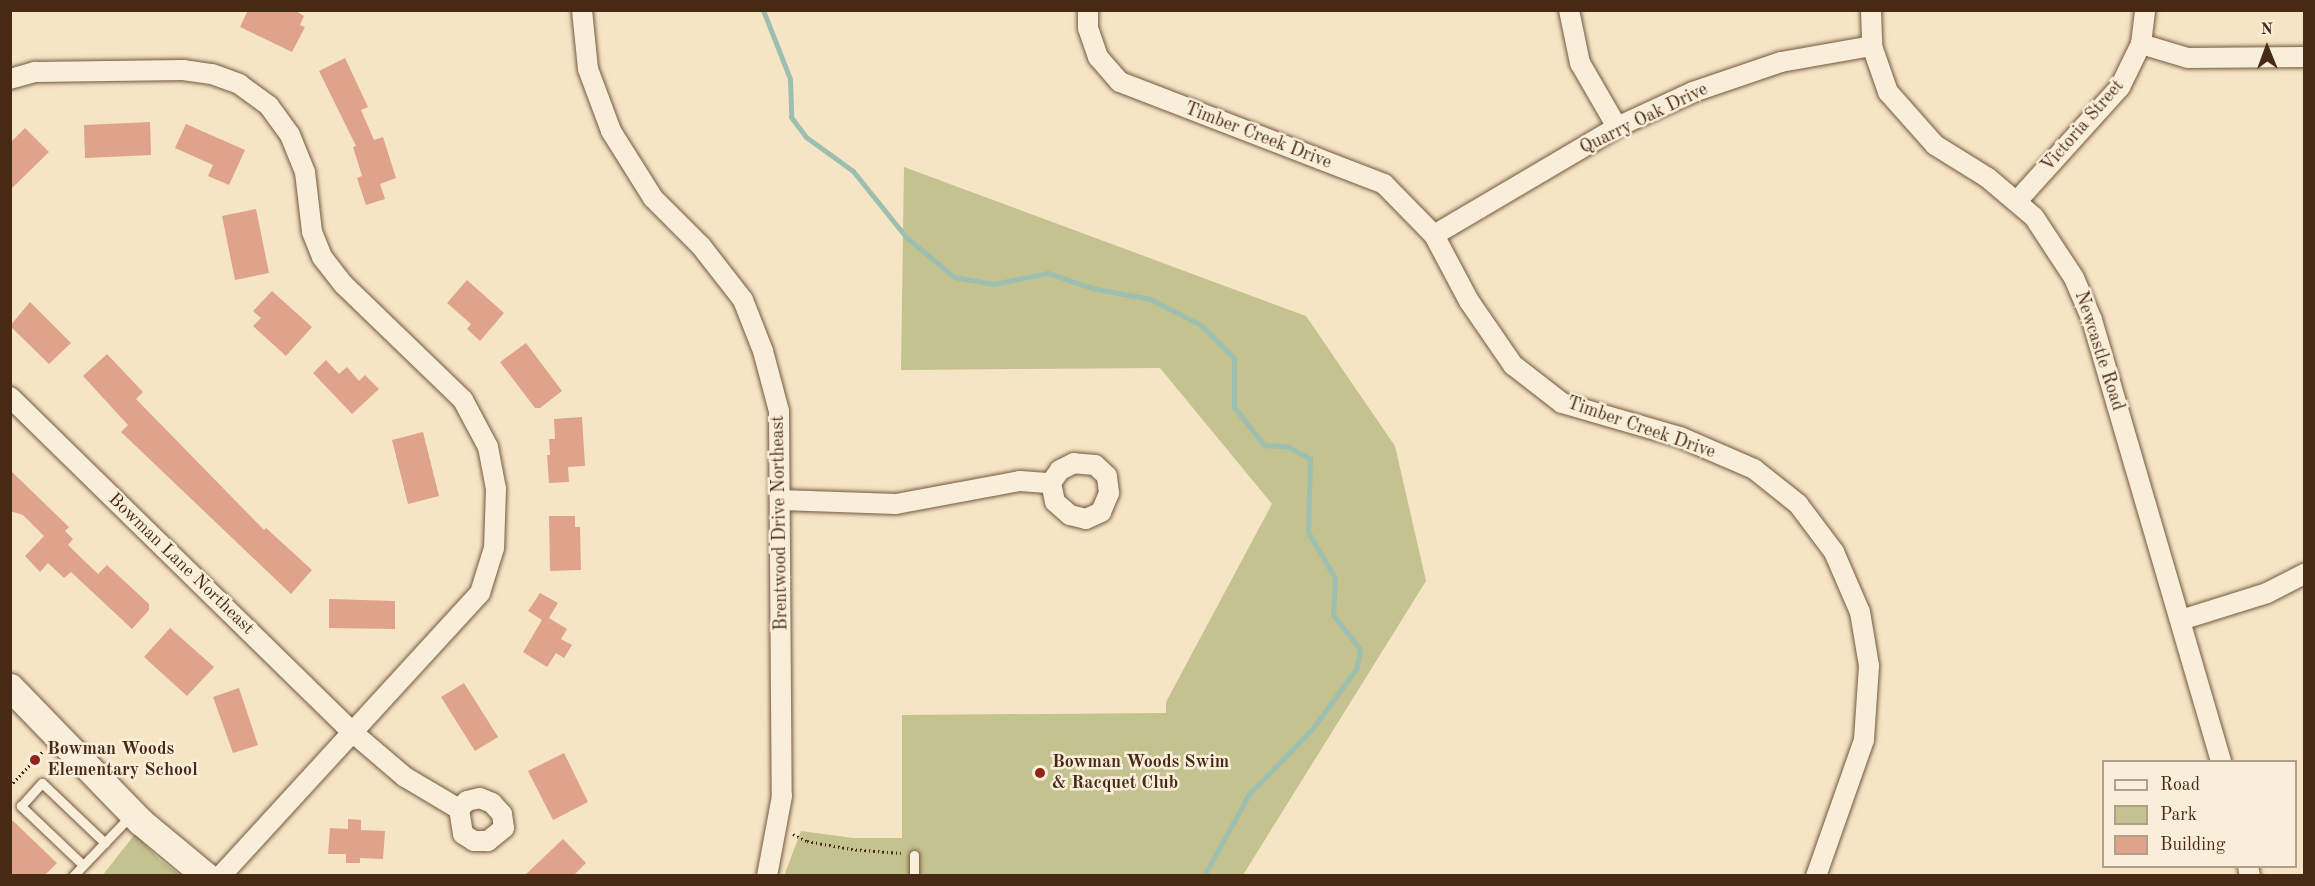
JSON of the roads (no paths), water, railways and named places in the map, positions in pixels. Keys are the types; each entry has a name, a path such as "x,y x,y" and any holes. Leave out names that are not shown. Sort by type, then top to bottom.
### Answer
{"main road":[{"path":"10,687 133,814 206,876"}],"street":[{"name":"Brentwood Drive Northeast","path":"582,10 588,69 611,131 653,198 700,246 743,300 763,351 779,411 782,796 778,826 766,876"},
{"name":"Timber Creek Drive","path":"1088,10 1088,28 1098,57 1120,82 1384,184 1434,235 1469,301 1521,371 1562,402 1680,437 1754,470 1798,504 1834,552 1860,612 1869,666 1869,708 1857,762 1824,866 1816,876"},
{"path":"1569,10 1580,63 1617,127"},
{"name":"Newcastle Road","path":"1872,10 1872,46 1888,92 1935,145 2017,201 2055,244 2092,320 2220,760"},
{"name":"Victoria Street","path":"2017,201 2120,87 2141,44 2145,10"},
{"path":"2141,44 2188,58 2304,57"},
{"name":"Quarry Oak Drive","path":"1434,235 1617,127 1693,92 1780,62 1872,46"},
{"path":"10,79 35,72 183,70 212,74 239,84 269,106 290,135 305,172 312,232 322,256 343,284 463,400 489,447 496,489 494,548 480,593 351,731 221,876"},
{"name":"Bowman Lane Northeast","path":"10,397 351,731 405,777 459,810"},
{"path":"781,500 896,504 1020,481 1051,483"},
{"path":"2181,620 2267,592 2304,574"}],"lane":[{"path":"83,866 21,806 42,783 105,843"},
{"path":"73,876 133,814"},
{"path":"914,855 914,876"}],"waterway":[{"path":"763,10 790,79 791,117 806,137 853,171 906,237 954,277 993,284 1048,273 1092,288 1150,299 1201,325 1234,358 1234,407 1264,445 1286,446 1310,458 1308,532 1335,578 1333,615 1360,649 1356,669 1313,728 1249,794 1204,876"}],"place":[{"name":"Bowman Woods Elementary School","path":"35,760"},
{"name":"Bowman Woods Swim & Racquet Club","path":"1040,773"}]}
